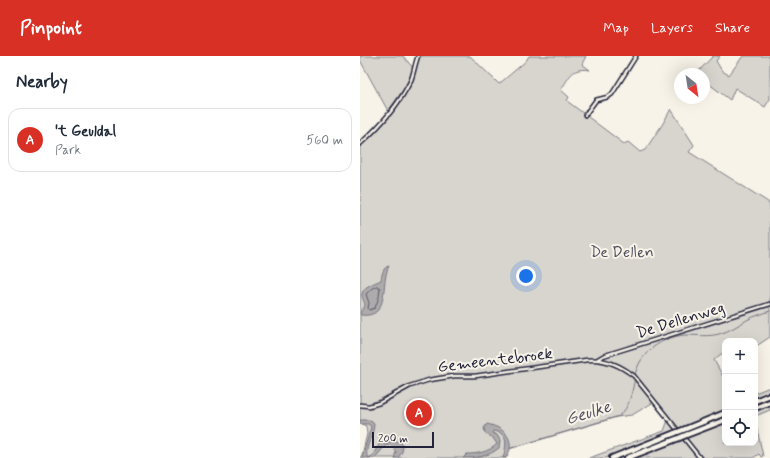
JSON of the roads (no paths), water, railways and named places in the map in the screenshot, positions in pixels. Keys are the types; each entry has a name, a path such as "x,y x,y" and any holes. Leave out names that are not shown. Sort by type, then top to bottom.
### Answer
{"highway":[{"path":"758,400 770,395"},
{"path":"758,407 770,402"},
{"path":"612,458 722,414"},
{"path":"627,458 679,438 686,437 722,421"}],"street":[{"path":"360,144 375,129 403,95 412,76 418,56"},
{"path":"585,115 596,100 611,95 636,56"},
{"name":"De Dellenweg","path":"598,360 603,356 612,353 770,304"},
{"name":"Gemeentebroek","path":"360,405 369,406 379,403 414,384 437,378 475,376 577,361 598,360 617,365 635,378 686,437 700,458"}],"water":[{"path":"389,266 386,273 381,305 377,311 370,315 361,315 360,312 365,305 362,296 363,291 370,285 381,280 384,269"},
{"path":"360,420 370,420 374,424 367,449 367,457 369,458 362,458 371,427 369,424 360,424"},
{"path":"487,424 497,427 507,436 510,444 510,451 506,458 503,458 506,441 502,435 493,431 492,433 497,435 500,440 499,448 482,456 463,458 467,454 487,451 497,444 493,438 485,433 484,428"},
{"path":"396,441 401,442 403,446 402,452 398,458 394,458 396,452 393,447 389,445 385,446 375,458 369,458 372,456 380,443"}],"waterway":[{"name":"Geulke","path":"635,375 642,359 660,342 676,336 707,336 719,334 730,330 752,317 770,311"},
{"name":"Geulke","path":"511,448 619,416 626,409 632,394 635,378"}],"place":[{"name":"'t Geuldal","path":"419,413"}],"park label":[{"name":"De Dellen","path":"622,251"}]}
